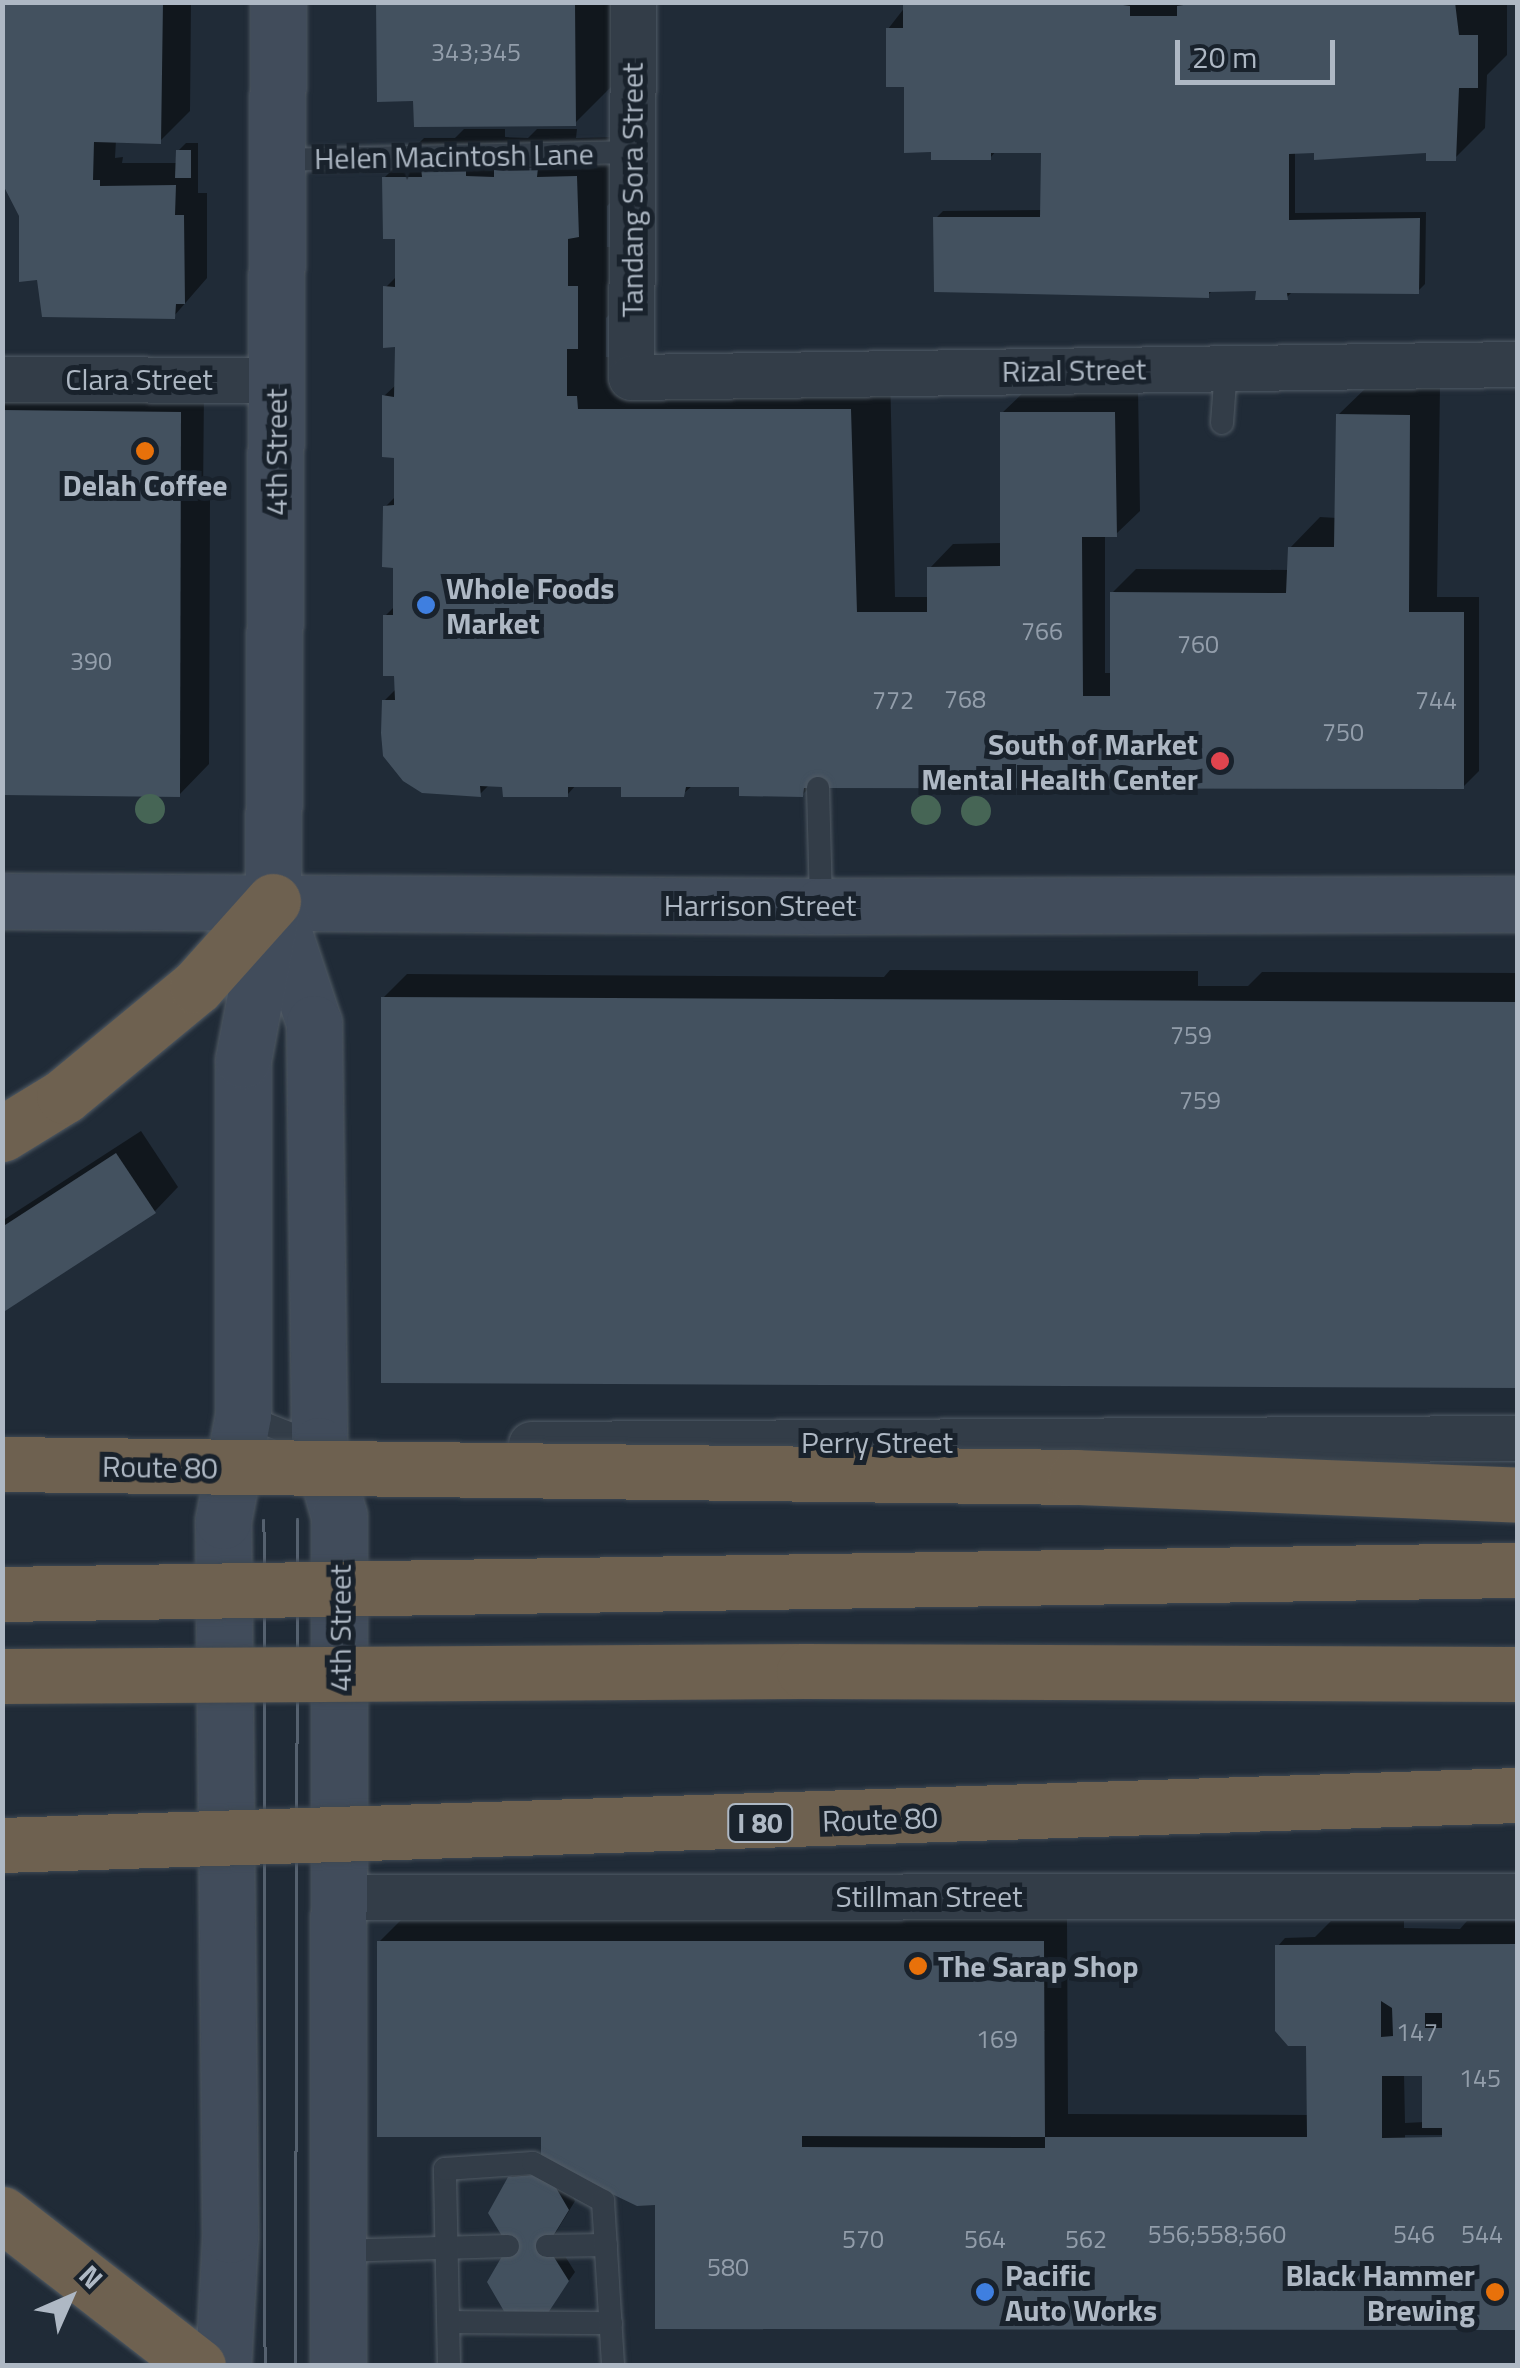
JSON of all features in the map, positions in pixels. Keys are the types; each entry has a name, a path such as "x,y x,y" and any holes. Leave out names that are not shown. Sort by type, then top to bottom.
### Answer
{"highway":[{"path":"2,1134 64,1096 197,986 273,901"},
{"name":"Route 80","path":"2,1464 1076,1477 1518,1494"},
{"path":"2,1594 1518,1570"},
{"path":"2,1676 804,1671 1518,1674"},
{"name":"Route 80","path":"2,1845 1518,1795"},
{"path":"2,2214 198,2366"}],"main road":[{"name":"4th Street","path":"223,2366 230,2235 224,1521 243,1415 243,1060 273,901 278,2"},
{"name":"Harrison Street","path":"2,901 821,906 1518,904"},
{"name":"4th Street","path":"273,901 314,1023 319,1445 339,1516 338,2366"}],"street":[{"name":"Tandang Sora Street","path":"632,2 632,377"},
{"name":"Rizal Street","path":"632,377 1518,364"},
{"name":"Clara Street","path":"2,379 276,380"},
{"name":"Perry Street","path":"319,1445 1518,1438"},
{"name":"Stillman Street","path":"341,1897 1518,1896"}],"lane":[{"name":"Helen Macintosh Lane","path":"277,160 632,152"},
{"path":"1222,423 1226,368"},
{"path":"818,788 821,906"},
{"name":"Perry Street","path":"243,1415 319,1445"},
{"path":"449,2366 445,2168 532,2163 603,2201 613,2366"},
{"path":"338,2251 508,2246"},
{"path":"547,2246 606,2246"},
{"path":"448,2322 611,2324"}],"building":[{"path":"2,2 163,2 161,144 94,142 93,180 100,180 100,186 176,185 175,215 184,215 185,304 176,304 175,319 42,317 37,280 19,282 19,216 2,183"},
{"path":"376,2 575,2 576,126 414,127 413,101 377,102"},
{"path":"1102,2 1130,6 1130,16 1177,16 1177,6 1203,2 1455,2 1459,35 1478,35 1478,88 1459,88 1456,161 1426,161 1426,153 1314,160 1314,153 1289,154 1289,220 1420,218 1419,294 1287,293 1288,300 1255,300 1256,291 1209,292 1209,298 934,292 933,217 1040,217 1041,153 991,153 991,160 931,160 931,152 904,153 904,87 886,87 886,28 903,28 903,5"},
{"path":"176,150 191,150 191,178 175,178"},
{"path":"421,168 466,168 466,176 494,177 494,168 538,168 537,177 577,176 579,237 568,239 568,286 578,286 578,349 567,349 567,396 577,396 578,409 851,409 857,612 927,612 927,567 1000,566 1000,412 1115,412 1117,537 1082,537 1083,696 1110,696 1110,592 1286,593 1288,547 1334,547 1336,414 1410,415 1409,612 1464,612 1464,789 804,788 803,797 739,796 739,787 686,787 684,797 621,797 621,787 568,787 568,797 503,797 502,787 480,786 481,797 422,793 403,781 383,756 381,733 382,700 395,700 394,676 383,676 383,615 393,615 393,568 382,567 383,506 394,505 394,458 382,457 382,395 394,397 395,347 383,348 383,286 395,287 395,239 383,239 382,177 422,177"},
{"path":"2,410 181,412 180,797 2,795"},
{"path":"381,997 1518,1002 1518,1388 381,1383"},
{"path":"116,1153 156,1213 2,1313 2,1227"},
{"path":"377,1941 1044,1941 1045,2137 1307,2137 1306,2046 1288,2046 1275,2031 1275,1945 1518,1944 1518,2330 655,2329 655,2205 637,2206 541,2160 541,2137 377,2137","holes":["1381,2001 1392,2008 1393,2036 1381,2037","1425,2013 1442,2013 1442,2028 1425,2028","1382,2076 1422,2076 1422,2128 1442,2128 1442,2137 1382,2138","802,2136 1045,2137 1045,2148 802,2147"]},
{"path":"548,2174 569,2210 547,2246 569,2281 546,2316 508,2318 487,2282 508,2246 488,2213 508,2177"}],"tram line":[{"path":"264,1520 265,2366"},
{"path":"295,2366 297,1520"}],"place":[{"name":"Delah Coffee","path":"145,451"},
{"name":"Whole Foods Market","path":"426,605"},
{"name":"South of Market Mental Health Center","path":"1220,761"},
{"name":"The Sarap Shop","path":"918,1966"},
{"name":"Pacific Auto Works","path":"985,2292"},
{"name":"Black Hammer Brewing","path":"1495,2292"}]}
